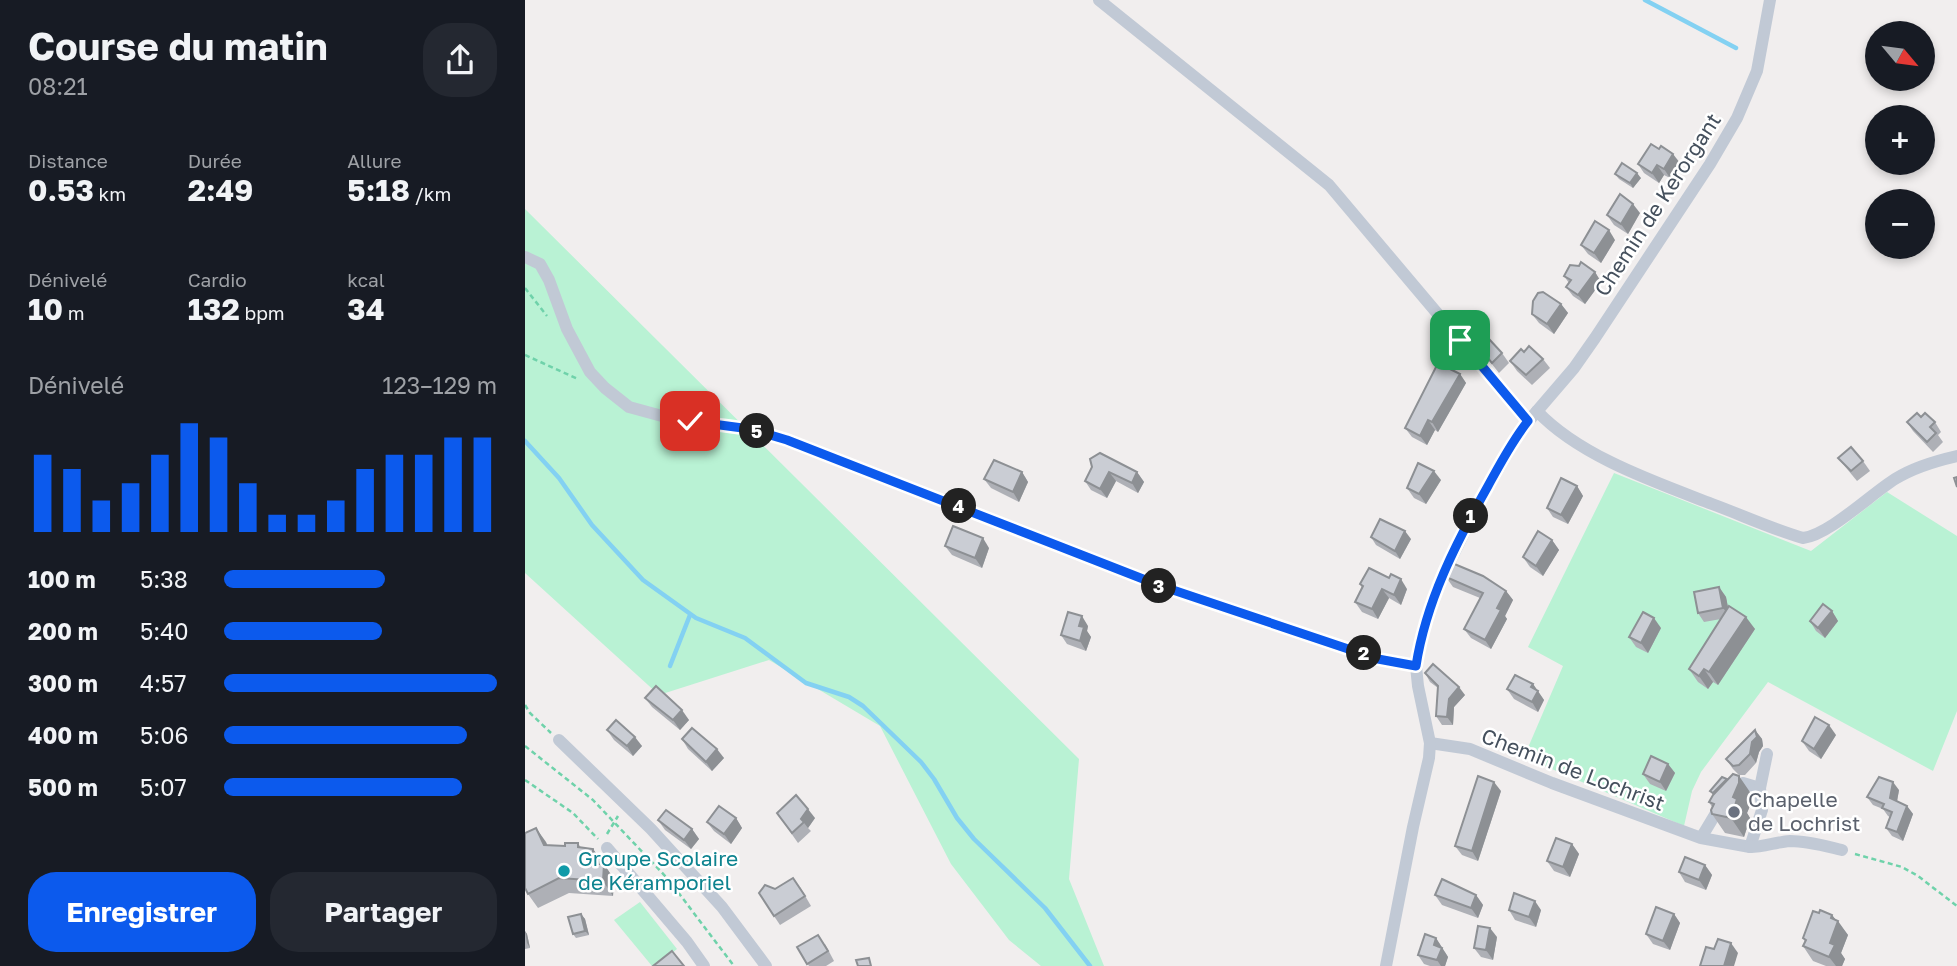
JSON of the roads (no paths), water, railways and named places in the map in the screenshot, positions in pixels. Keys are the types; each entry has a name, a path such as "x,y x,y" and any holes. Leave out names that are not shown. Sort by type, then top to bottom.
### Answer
{"street":[{"path":"1099,0 1329,185 1528,421"},
{"name":"Chemin de Kerorgant","path":"1416,666 1429,610 1451,556 1505,455 1528,421 1574,368 1595,338 1710,164 1737,118 1750,92 1756,71 1770,0"},
{"path":"525,257 540,264 549,280 567,329 590,372 629,407 662,416 750,429 787,440 1161,586 1378,659 1416,666 1430,743 1386,966"},
{"path":"1537,411 1558,431 1621,466 1803,538 1822,532 1909,470 1957,456"},
{"path":"559,740 722,907 766,966"},
{"name":"Chemin de Lochrist","path":"1430,743 1470,750 1701,838 1750,847 1771,846 1790,841 1814,843 1842,850"},
{"path":"1750,847 1762,810 1760,788 1767,754"},
{"path":"1701,838 1719,808 1743,783 1760,788"},
{"path":"607,848 687,942 703,966"}],"waterway":[{"path":"1645,0 1736,48"},
{"path":"525,441 559,478 592,525 643,580 696,618 745,638 806,683 849,697 863,706 921,762 974,839 1045,908 1090,966"},
{"path":"670,666 690,615"}],"place":[{"name":"Chapelle de Lochrist","path":"1734,812"},
{"name":"Groupe Scolaire de Kéramporiel","path":"564,871"}]}
